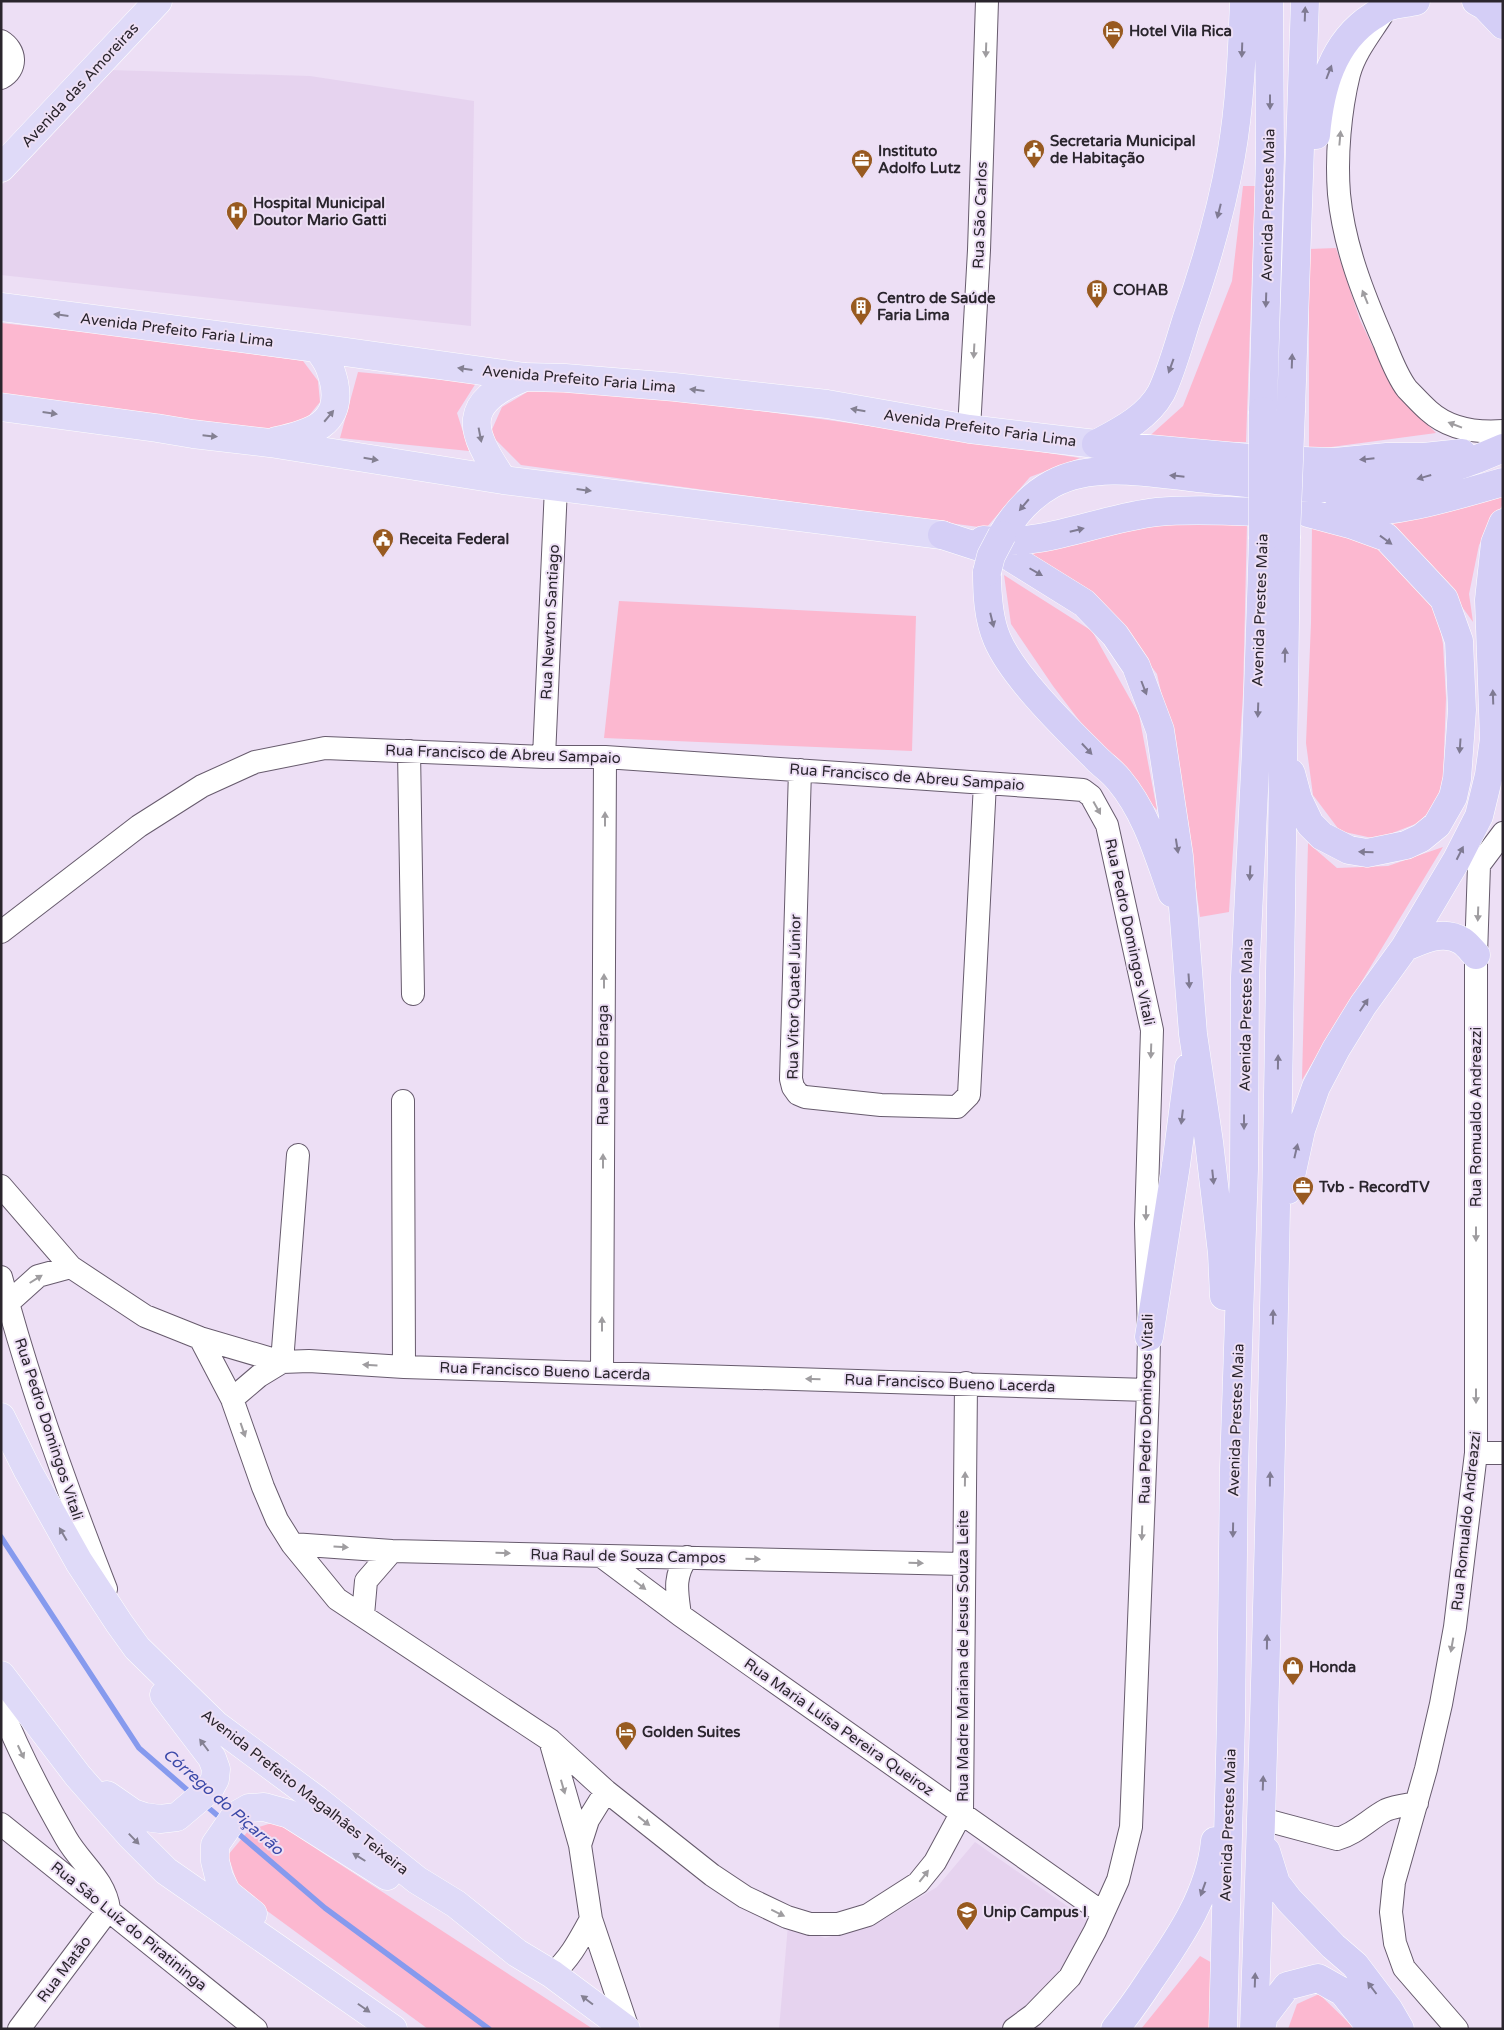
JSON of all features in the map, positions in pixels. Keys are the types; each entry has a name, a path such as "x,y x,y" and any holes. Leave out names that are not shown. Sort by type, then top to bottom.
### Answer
{"highway":[{"path":"1096,444 1126,428 1144,414 1161,393 1199,283 1220,209 1231,155 1241,76 1244,1"},
{"name":"Avenida Prestes Maia","path":"1254,2029 1274,1286 1284,743 1274,538 1263,411 1270,156 1269,1"},
{"name":"Avenida Prestes Maia","path":"1222,2029 1231,1720 1234,1468 1244,1169 1245,977 1256,750 1274,538 1291,410 1305,1"},
{"path":"1296,238 1307,216 1317,122 1322,93 1330,67 1342,46 1359,25 1388,7 1416,1"},
{"path":"1476,1 1485,6 1503,25"},
{"path":"1096,444 1272,460 1336,462 1387,457 1460,454 1503,448"},
{"path":"1185,932 1156,847 1140,812 1119,780 1014,668 997,639 989,610 988,572 992,556 1010,522 1028,499 1053,483 1080,474 1129,470 1225,481 1318,488 1365,487 1417,479 1468,464 1503,448"},
{"path":"942,535 1005,542 1042,539 1156,512 1343,514 1413,506 1503,482"},
{"path":"1284,743 1298,799 1310,824 1322,836 1349,850 1367,853 1381,851 1414,841 1437,825 1453,797 1457,779 1462,710 1459,641 1444,599 1386,537 1353,525 1308,513"},
{"path":"1274,1286 1290,1176 1301,1130 1316,1087 1336,1048 1405,947 1456,861 1479,816 1490,775 1494,739 1489,600 1495,543 1503,523"},
{"path":"942,535 1010,557 1084,603 1115,635 1136,666 1160,730 1179,856 1193,1034 1209,1142 1222,1252 1234,1468"},
{"path":"1405,947 1432,936 1448,936 1463,941 1476,955"},
{"path":"1149,1337 1176,1165 1193,1034"},
{"path":"1115,2029 1180,1937 1198,1902 1210,1870 1220,1778 1231,1720"},
{"path":"1261,1821 1267,1856 1276,1883 1306,1919 1355,1965 1389,2010 1400,2029"},
{"path":"1260,2029 1264,2016 1287,1986 1318,1978 1342,1992 1372,2029"}],"main road":[{"name":"Avenida das Amoreiras","path":"1,168 158,1"},
{"name":"Avenida Prefeito Faria Lima","path":"1,307 524,377 565,378 674,387 827,404 969,429 1096,444"},
{"path":"270,443 300,436 322,424 334,410 335,389 329,362 317,348"},
{"path":"504,480 484,452 478,435 478,411 486,401 504,386 524,377"},
{"path":"1,407 270,443 504,480 942,535"},
{"name":"Avenida Prefeito Magalhães Teixeira","path":"1,1417 28,1471 74,1553 118,1623 137,1648 216,1725 317,1800 417,1880 456,1904 517,1953 552,1974 627,2029"},
{"path":"78,1776 133,1813 160,1819 177,1817 209,1790 216,1769 212,1758 175,1708 152,1682 144,1669 137,1648"},
{"path":"1,1675 78,1776 130,1835 166,1871 334,1990 344,1994 393,2029"},
{"path":"334,1990 307,1959 276,1930 242,1907 228,1893 219,1877 215,1861 215,1845 235,1816 249,1808 264,1806 290,1814 456,1922 492,1932"}],"street":[{"name":"Rua São Carlos","path":"969,429 979,250 987,1"},
{"path":"1388,7 1355,56 1349,74 1339,144 1339,193 1344,235 1356,274 1375,322 1406,388 1429,412 1455,427 1484,432 1503,431"},
{"path":"1,41 12,50 14,62 10,71 1,78"},
{"name":"Rua Newton Santiago","path":"544,757 556,486"},
{"path":"1489,600 1503,638"},
{"name":"Rua Francisco de Abreu Sampaio","path":"1,932 139,826 211,782 256,762 325,748 544,757 605,757 1058,788"},
{"path":"408,751 413,994"},
{"name":"Rua Pedro Braga","path":"602,1372 605,757"},
{"name":"Rua Vitor Quatel Júnior","path":"800,770 791,1080 793,1088 798,1094 805,1097 881,1105 956,1107 969,1095 985,783"},
{"name":"Rua Pedro Domingos Vitali","path":"1014,2029 1033,2015 1070,1977 1118,1880 1131,1827 1148,1390 1149,1337 1146,1224 1152,1030 1107,825 1091,796 1083,790 1058,788"},
{"name":"Rua Romualdo Andreazzi","path":"1457,2029 1404,1968 1395,1943 1390,1912 1394,1882 1417,1803 1441,1704 1455,1627 1476,1453 1476,955 1479,865 1503,833"},
{"path":"403,1101 404,1367"},
{"path":"232,1399 259,1376 282,1362 298,1155"},
{"name":"Rua Francisco Bueno Lacerda","path":"1,1186 70,1267 145,1316 200,1338 282,1362 309,1361 404,1367 1148,1390"},
{"path":"8,1303 38,1276 70,1267"},
{"name":"Rua Pedro Domingos Vitali","path":"1,1278 32,1384 82,1529 118,1623"},
{"name":"Rua Madre Mariana de Jesus Souza Leite","path":"200,1338 232,1399 263,1487 277,1520 292,1544 337,1599 550,1740 606,1791 712,1875 745,1897 787,1917 810,1924 838,1924 868,1915 918,1883 935,1862 962,1812 966,1383"},
{"path":"1476,1453 1503,1453"},
{"name":"Rua Raul de Souza Campos","path":"292,1544 392,1551 963,1564"},
{"path":"362,1615 366,1581 392,1551"},
{"name":"Rua Maria Luísa Pereira Queiroz","path":"602,1556 680,1615 1103,1913"},
{"path":"680,1615 677,1577 680,1568 688,1557"},
{"path":"1,1707 32,1775 67,1840 97,1878 107,1896 109,1909"},
{"path":"550,1740 580,1845 591,1919 627,2029"},
{"path":"580,1845 588,1820 606,1791"},
{"path":"1261,1821 1337,1839 1346,1836 1385,1810 1417,1803"},
{"name":"Rua São Luíz do Piratininga","path":"1,1824 256,2029"},
{"name":"Rua Matão","path":"19,2029 109,1909"},
{"path":"552,1974 563,1965 572,1953 591,1919"}],"shaded area":[{"name":"Hospital Municipal Doutor Mario Gatti","path":"110,70 310,76 474,101 471,326 1,275 1,186"},
{"path":"1243,186 1255,186 1246,442 1144,441 1183,406 1232,281"},
{"path":"1336,248 1360,320 1393,389 1436,433 1309,450 1309,249"},
{"path":"1,323 112,335 303,361 318,381 320,402 307,418 272,430 1,396"},
{"path":"358,372 476,383 457,413 469,451 340,438"},
{"path":"534,388 740,408 1080,458 1030,477 986,528 521,465 490,434 502,407"},
{"path":"1503,497 1503,504 1479,545 1469,594 1473,622 1431,564 1385,521 1430,516"},
{"path":"1247,524 1243,694 1229,912 1200,917 1181,779 1157,674 1120,624 1032,554 1103,534 1147,525"},
{"path":"1312,526 1382,546 1436,607 1443,644 1446,698 1443,780 1435,806 1418,823 1377,839 1340,831 1313,795 1306,743 1311,623"},
{"path":"1004,575 1092,631 1139,715 1157,810 1107,757 1053,686 1011,624"},
{"path":"619,601 916,616 912,751 604,738"},
{"path":"1308,843 1337,868 1388,866 1443,847 1302,1080"},
{"path":"275,1822 593,2029 428,2029 240,1891 228,1855 249,1830"},
{"name":"Unip Campus I","path":"975,1842 1090,1922 1049,1987 1000,2029 779,2029 788,1925 825,1938 876,1924 937,1887"},
{"path":"1200,1956 1214,1964 1213,2029 1141,2029"},
{"path":"1319,1994 1354,2029 1288,2029 1297,2004"}],"waterway":[{"name":"Córrego do Piçarrão","path":"1,1537 139,1748 193,1795"},
{"name":"Córrego do Piçarrão","path":"204,1804 224,1821"},
{"name":"Córrego do Piçarrão","path":"234,1830 325,1908 489,2029"}],"place":[{"name":"Hotel Vila Rica","path":"1113,50"},
{"name":"Secretaria Municipal de Habitação","path":"1034,169"},
{"name":"Instituto Adolfo Lutz","path":"862,179"},
{"name":"Hospital Municipal Doutor Mario Gatti","path":"237,231"},
{"name":"COHAB","path":"1097,309"},
{"name":"Centro de Saúde Faria Lima","path":"861,326"},
{"name":"Receita Federal","path":"383,558"},
{"name":"Tvb - RecordTV","path":"1303,1206"},
{"name":"Honda","path":"1293,1686"},
{"name":"Golden Suites","path":"626,1751"},
{"name":"Unip Campus I","path":"967,1931"}]}
